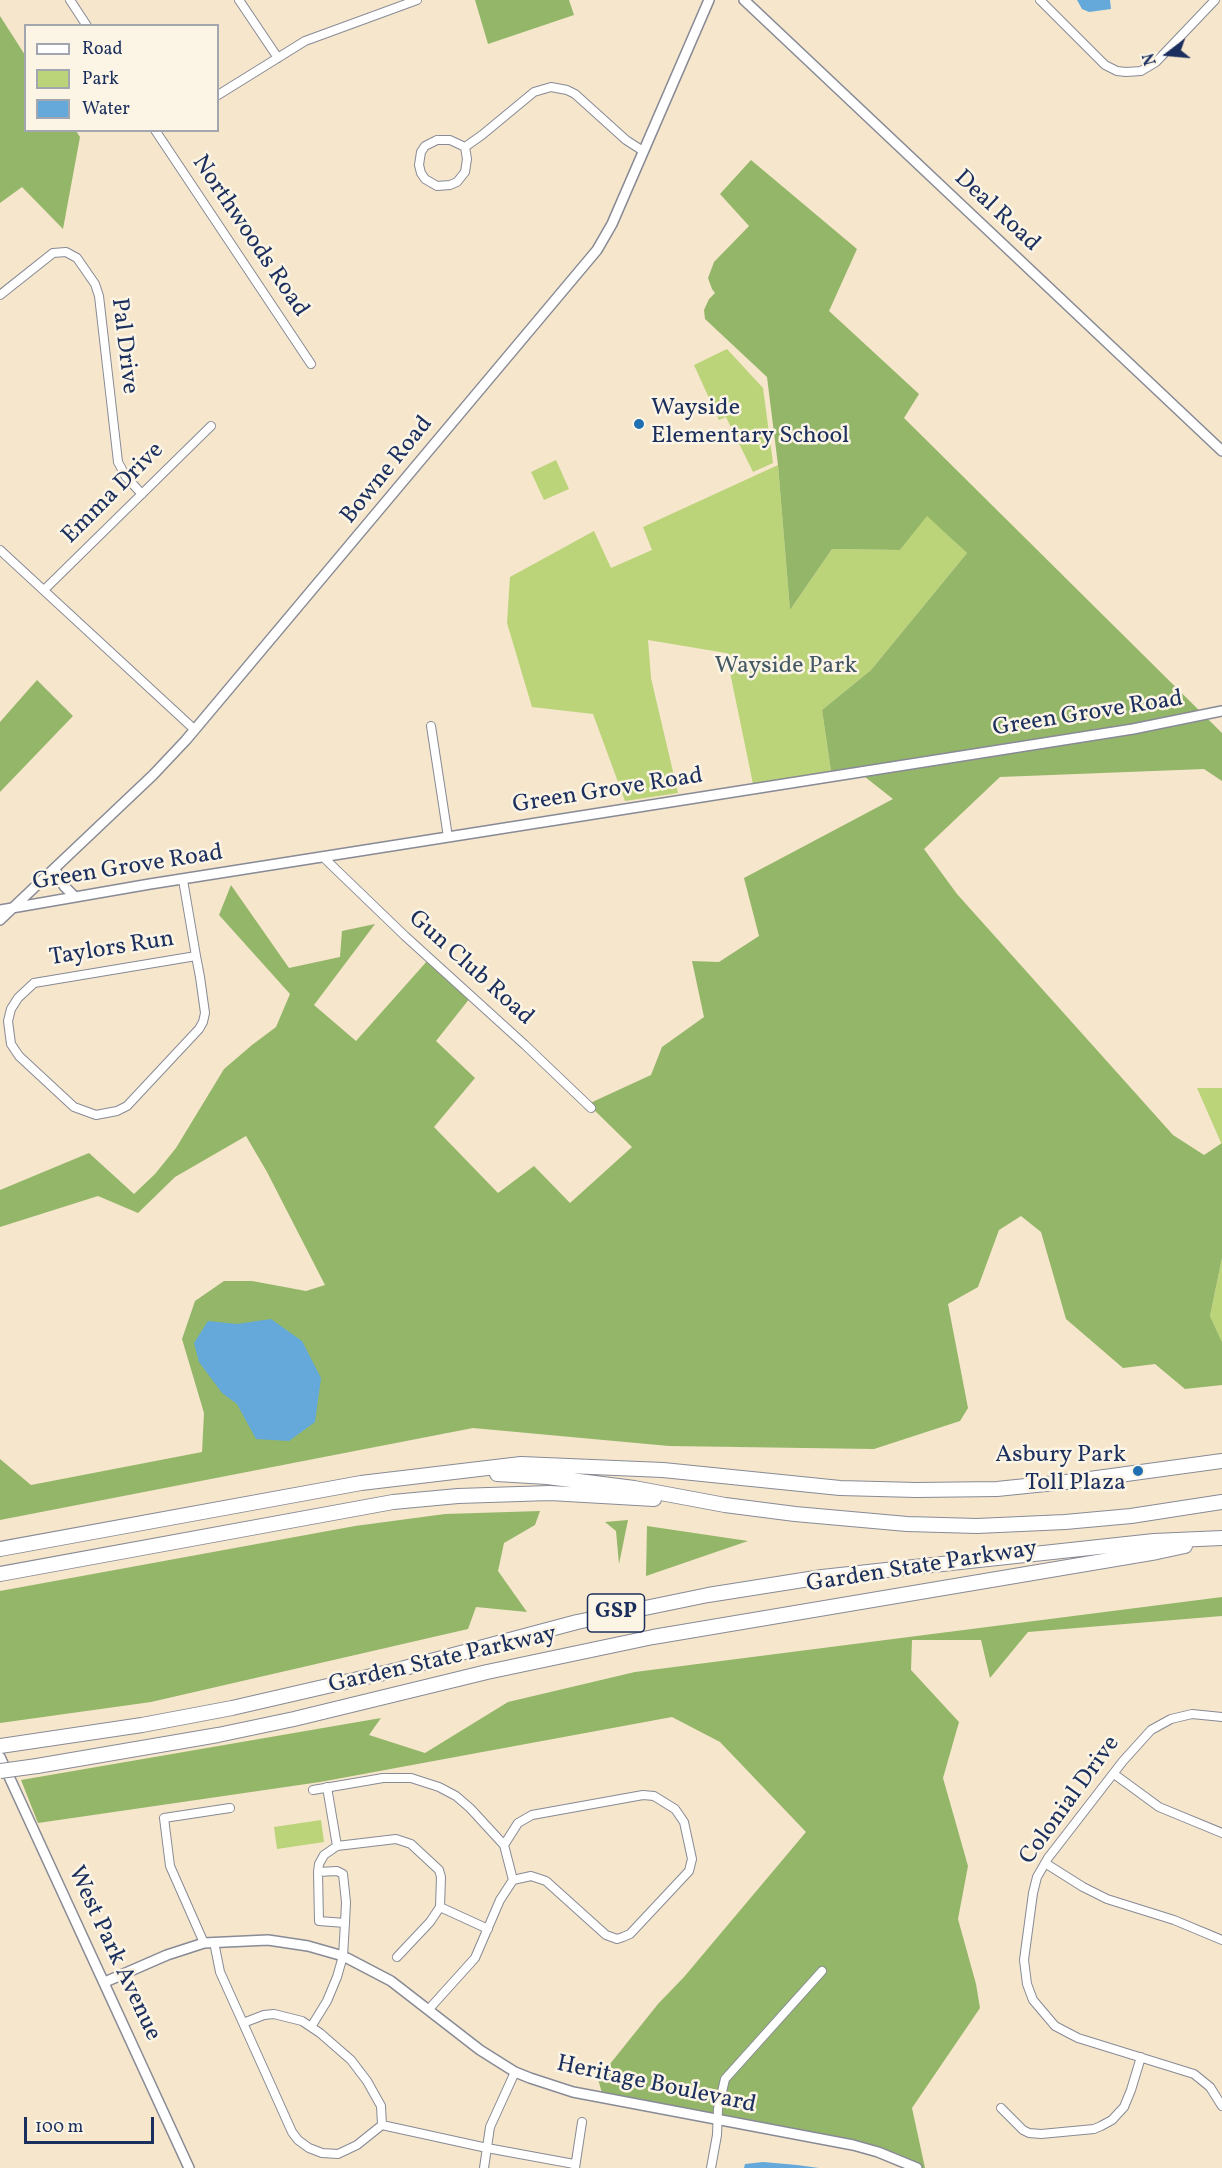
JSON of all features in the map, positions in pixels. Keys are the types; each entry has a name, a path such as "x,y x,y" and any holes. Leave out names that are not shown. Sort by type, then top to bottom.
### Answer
{"highway":[{"path":"0,1549 351,1484 520,1464 714,1474 840,1488 927,1490 997,1489 1076,1481 1222,1461"},
{"path":"454,1473 547,1477 633,1488 725,1504 870,1522 977,1526 1065,1522 1222,1502"},
{"path":"0,1574 357,1507 425,1499 550,1492 725,1504"},
{"name":"Garden State Parkway","path":"0,1746 142,1725 319,1690 577,1622 708,1594 822,1577 1154,1541 1219,1538"},
{"name":"Garden State Parkway","path":"0,1771 218,1735 286,1721 487,1672 653,1637 1156,1552 1219,1538"}],"street":[{"path":"70,0 86,24"},
{"path":"238,0 278,58"},
{"path":"219,94 305,41 417,0"},
{"name":"Bowne Road","path":"0,920 153,775 195,730 597,250 612,224 709,0"},
{"name":"Deal Road","path":"744,0 1222,451"},
{"path":"1040,0 1104,65 1126,72 1141,70 1156,62 1215,0"},
{"path":"465,147 534,92 551,87 575,94 626,140 643,151"},
{"name":"Northwoods Road","path":"158,132 311,364"},
{"path":"442,139 450,140 465,147 466,166 457,182 437,186 425,179 419,165 421,152 431,142 442,139"},
{"name":"Pal Drive","path":"0,295 53,253 66,252 77,258 99,296 118,462 126,477 142,494"},
{"name":"Emma Drive","path":"44,590 211,426"},
{"path":"0,550 195,730"},
{"name":"Green Grove Road","path":"0,910 1132,729 1222,711"},
{"path":"431,726 448,837"},
{"name":"Gun Club Road","path":"323,857 591,1108"},
{"path":"55,869 64,886 75,897"},
{"name":"Taylors Run","path":"183,880 196,956 205,1013 203,1022 127,1106 117,1112 96,1115 74,1107 19,1056 11,1044 8,1021 11,1009 18,998 34,983 196,956"},
{"name":"Colonial Drive","path":"1222,1717 1192,1714 1171,1719 1143,1737 1045,1863 1037,1877 1032,1893 1024,1960 1027,1984 1033,2000 1051,2022 1070,2034 1194,2074 1210,2087 1222,2106"},
{"name":"West Park Avenue","path":"0,1756 189,2168"},
{"path":"1114,1774 1159,1807 1222,1833"},
{"path":"313,1790 382,1778 421,1780 439,1786 456,1796 504,1845 513,1880 500,1900 475,1959 429,2009"},
{"path":"327,1788 337,1846"},
{"path":"504,1845 518,1823 532,1815 643,1794 654,1796 679,1812 684,1822 691,1852 691,1866 630,1934 617,1939 606,1935 546,1881 537,1876 513,1880"},
{"path":"204,1943 170,1866 164,1818 230,1808"},
{"path":"345,1923 322,1923 320,1921 318,1872 324,1855 337,1846 396,1839 411,1844 439,1870 441,1877 440,1907 436,1915 397,1957"},
{"path":"1045,1863 1107,1899 1174,1920 1222,1940"},
{"path":"311,2027 330,1993 345,1957 346,1902 343,1874 337,1871 318,1872"},
{"path":"440,1907 488,1929"},
{"name":"Heritage Boulevard","path":"105,1982 167,1955 204,1943 249,1940 288,1942 345,1957 391,1981 480,2050 515,2072 573,2092 853,2145 878,2152 917,2168"},
{"path":"214,1942 220,1972 292,2132 303,2145 322,2153 343,2153 382,2125"},
{"path":"711,2168 725,2079 822,1971"},
{"path":"243,2023 264,2015 274,2014 302,2021 335,2044 364,2076 381,2106 382,2125"},
{"path":"1001,2108 1029,2133 1094,2129 1112,2120 1124,2106 1141,2057"},
{"path":"484,2168 490,2127 515,2072"},
{"path":"382,2125 574,2166 582,2122"}],"green space":[{"path":"475,0 569,0 574,15 488,44"},
{"path":"0,16 24,53 24,132 77,132 80,137 63,229 22,187 0,203"},
{"path":"751,160 857,249 829,311 919,394 904,418 1222,733 1222,781 1204,769 1000,777 924,849 957,894 1173,1135 1204,1155 1222,1143 1222,1258 1210,1316 1222,1342 1222,1385 1185,1389 1155,1364 1123,1368 1066,1319 1041,1232 1021,1216 999,1230 978,1287 948,1304 968,1408 960,1421 874,1449 669,1446 473,1428 0,1520 0,1459 31,1485 202,1452 204,1413 182,1339 195,1301 224,1281 252,1281 306,1291 325,1285 246,1136 175,1177 138,1213 98,1196 0,1227 0,1190 89,1153 134,1194 155,1174 176,1148 224,1069 276,1027 290,994 219,915 231,885 289,968 340,957 342,931 375,924 314,1005 356,1041 428,960 470,998 436,1041 475,1078 434,1127 498,1193 534,1166 570,1203 632,1147 588,1104 651,1075 662,1047 704,1017 692,961 719,962 759,936 744,878 893,799 860,773 831,771 822,710 871,670 967,553 927,516 900,550 832,549 790,610 778,465 767,377 705,319 704,310 715,293 708,278 714,262 749,226 720,194"},
{"path":"727,349 763,388 773,463 753,472 726,417 719,420 694,365"},
{"path":"556,460 569,489 544,500 531,472"},
{"name":"Wayside Park","path":"778,465 790,610 832,549 900,550 927,515 967,553 871,670 822,710 831,771 753,784 726,653 648,640 651,678 678,793 625,801 593,714 532,707 507,623 510,577 594,531 611,568 652,550 643,527"},
{"path":"37,680 73,716 0,792 0,722"},
{"path":"1197,1088 1222,1088 1222,1145"},
{"path":"1222,1258 1222,1342 1210,1316"},
{"path":"540,1511 535,1525 504,1543 498,1571 527,1612 476,1607 468,1629 151,1702 0,1723 0,1591 355,1526 445,1514"},
{"path":"628,1520 619,1564 616,1531 605,1522"},
{"path":"647,1526 748,1541 646,1576"},
{"path":"1222,1597 1222,1616 1028,1632 990,1678 981,1640 912,1640 911,1670 959,1722 943,1778 968,1866 958,1919 976,1984 980,2008 912,2108 925,2168 911,2168 861,2145 604,2100 598,2079 658,2004 684,1977 806,1832 720,1742 672,1717 320,1782 38,1823 21,1780 381,1718 369,1735 425,1753 508,1702 635,1672"},
{"path":"321,1820 324,1842 277,1849 274,1827"}],"water":[{"path":"1077,0 1110,0 1111,9 1089,12 1082,9"},
{"path":"271,1319 302,1341 321,1378 315,1422 289,1441 256,1439 237,1404 222,1393 199,1362 194,1343 208,1321 237,1324"},
{"path":"763,2162 819,2168 744,2168 745,2164"}],"place":[{"name":"Wayside Elementary School","path":"639,424"},
{"name":"Asbury Park Toll Plaza","path":"1138,1471"}]}
